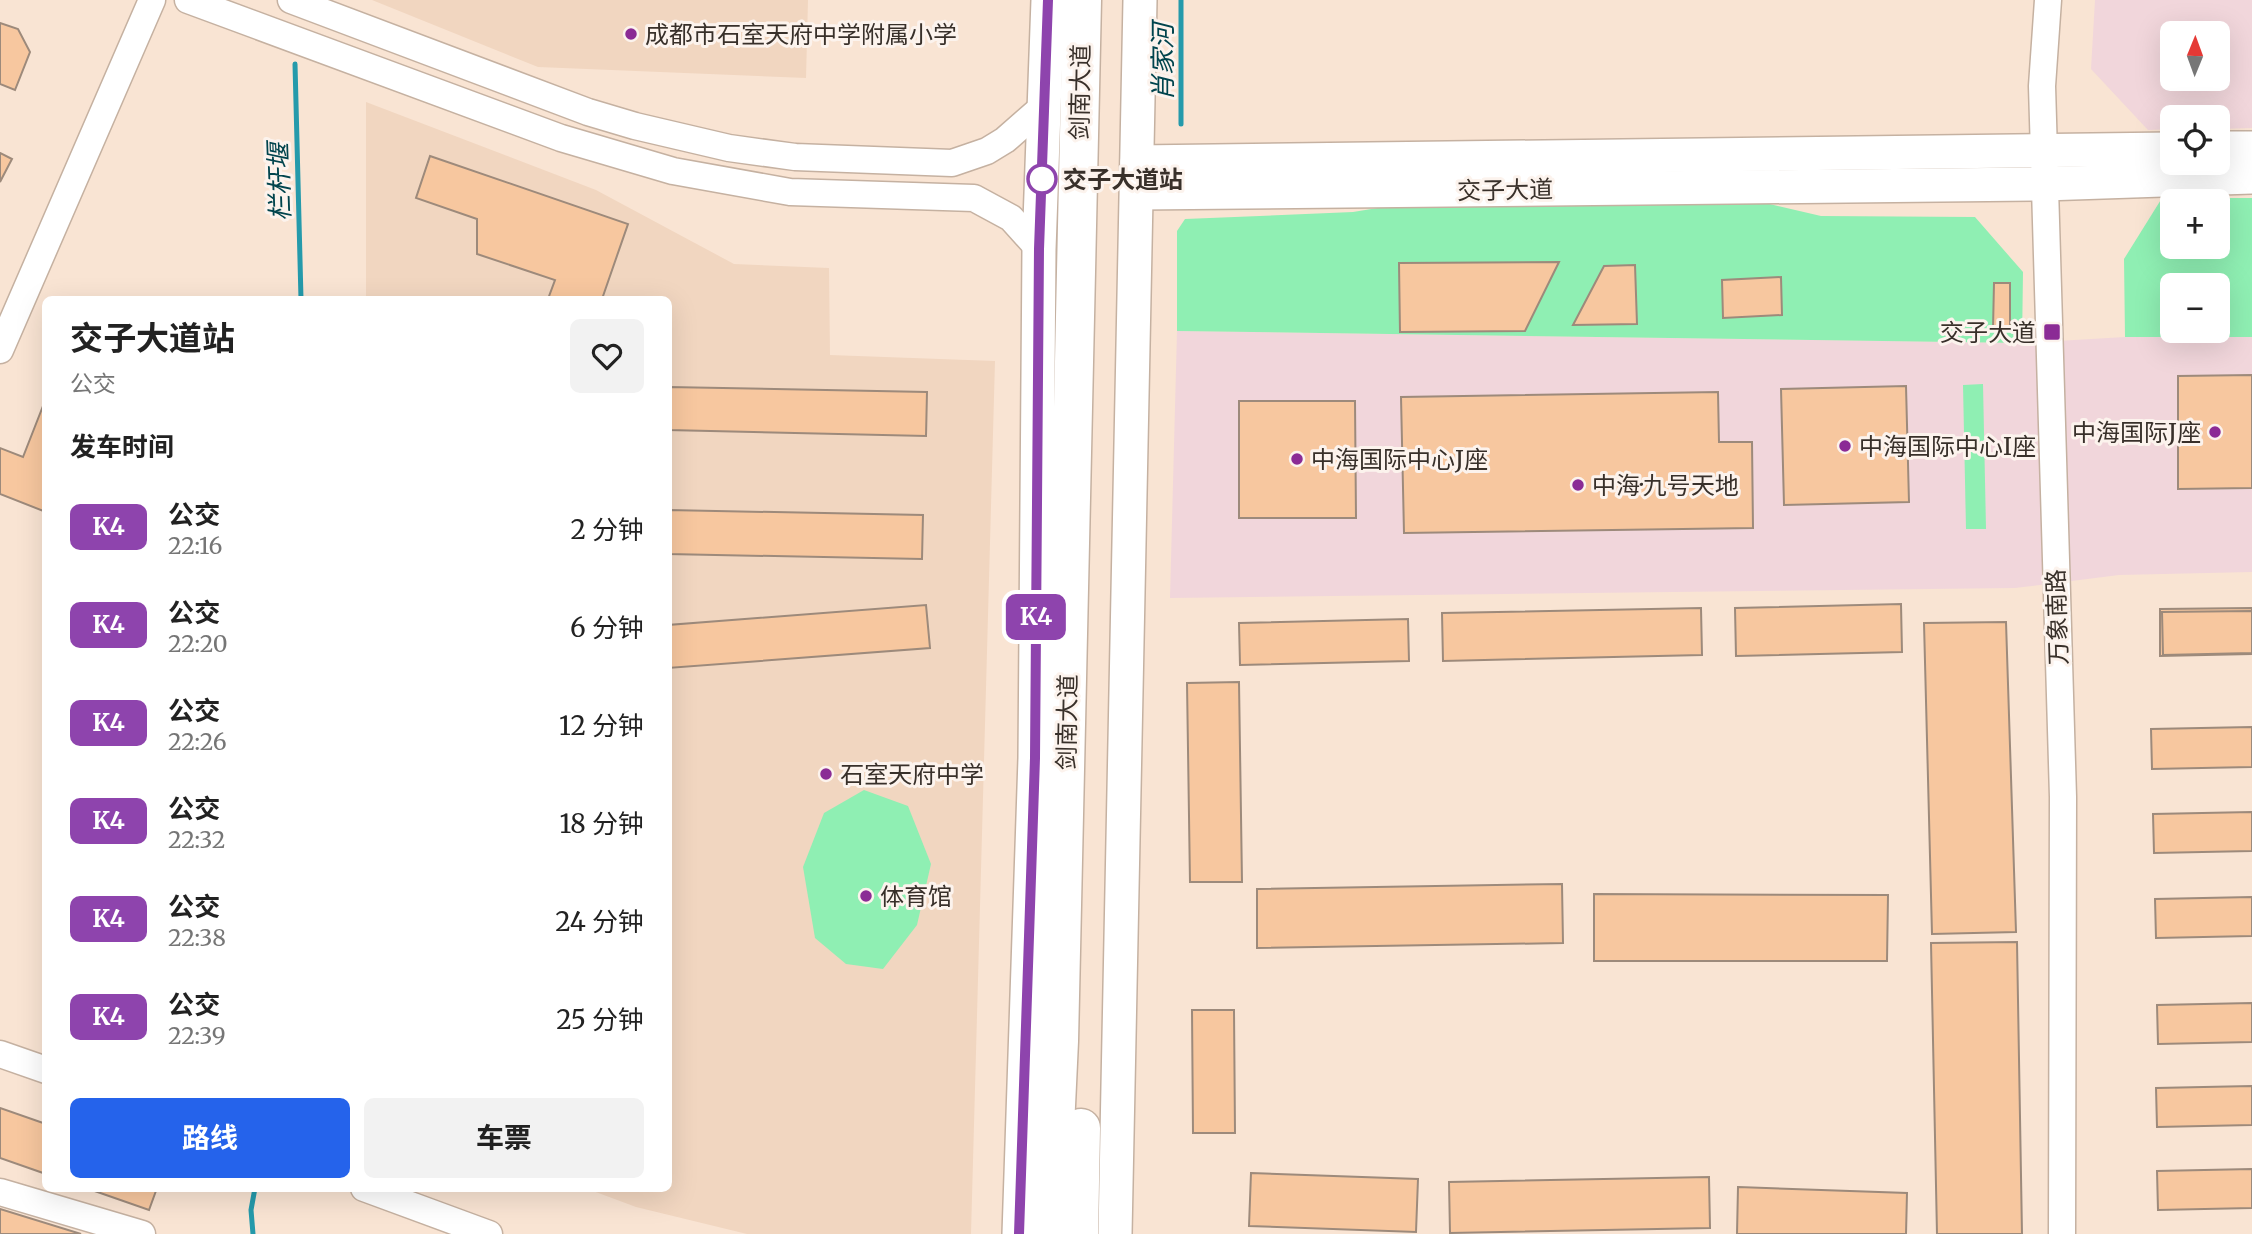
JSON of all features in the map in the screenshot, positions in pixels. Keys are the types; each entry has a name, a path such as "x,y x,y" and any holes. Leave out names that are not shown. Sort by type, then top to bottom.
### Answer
{"highway":[{"name":"剑南大道","path":"1051,1234 1059,1041 1082,0"},
{"name":"剑南大道","path":"1079,1234 1106,0"}],"main road":[{"path":"1019,1234 1035,758 1039,249 1048,0"},
{"path":"1115,1234 1140,0"},
{"path":"2230,148 2252,148"},
{"name":"交子大道","path":"1137,178 2043,150 2160,149"},
{"name":"交子大道","path":"1137,178 2045,184 2252,177"},
{"path":"1022,1106 1059,1041"}],"street":[{"path":"0,350 152,0"},
{"path":"188,0 561,138 674,171 790,192 974,198 1011,218 1039,249"},
{"path":"291,0 588,111 635,126 742,150 794,157 952,163 987,151 1005,140 1045,105"},
{"name":"万象南路","path":"2048,0 2042,86 2063,797 2062,1234"},
{"path":"0,1054 42,1069"},
{"path":"0,1192 142,1234"},
{"path":"372,1192 423,1222 489,1234"}],"shaded area":[{"name":"成都市石室天府中学附属小学","path":"372,0 808,0 806,78 538,67"},
{"path":"2095,0 2252,0 2252,128 2230,129 2230,105 2160,105 2160,130 2148,130 2091,69"},
{"name":"石室天府中学","path":"366,102 596,190 734,264 829,268 830,355 995,361 971,1234 747,1234 636,1207 596,1192 672,1192 672,296 366,296"},
{"path":"1177,331 2022,343 2160,337 2160,343 2230,343 2230,337 2252,337 2252,572 2119,575 2015,588 1170,598"}],"green space":[{"path":"2230,198 2252,198 2252,337 2230,337 2230,273 2160,273 2160,337 2125,337 2124,259 2160,201 2160,259 2230,259"},
{"path":"1757,201 1821,216 1975,217 2023,272 2022,343 1177,331 1177,231 1185,219 1353,212 1402,204"},
{"path":"1983,384 1986,529 1966,529 1963,385"},
{"name":"体育馆","path":"864,790 908,806 931,864 917,925 883,969 846,964 815,938 803,867 824,813"}],"building":[{"path":"0,23 18,29 30,52 15,90 0,84"},
{"path":"0,153 12,159 0,182"},
{"path":"430,156 628,224 603,296 549,296 555,280 477,254 477,219 416,198"},
{"path":"1559,262 1525,331 1400,332 1399,263"},
{"path":"1635,265 1637,324 1573,325 1604,266"},
{"path":"1781,277 1782,315 1723,318 1722,280"},
{"path":"1994,283 2010,283 2010,329 1993,329"},
{"name":"中海国际J座","path":"2252,375 2252,488 2178,489 2178,376"},
{"name":"中海国际中心I座","path":"1906,386 1909,502 1784,505 1781,389"},
{"path":"672,387 927,392 926,436 672,430"},
{"name":"中海·九号天地","path":"1718,392 1719,442 1752,442 1753,528 1404,533 1401,397"},
{"name":"中海国际中心J座","path":"1239,401 1355,401 1356,518 1239,518"},
{"path":"42,409 42,510 0,494 0,448 23,457"},
{"path":"672,510 923,515 922,559 672,554"},
{"path":"1901,604 1902,652 1736,656 1735,608"},
{"path":"926,605 930,648 672,668 672,625"},
{"path":"1701,608 1702,655 1443,661 1442,613"},
{"path":"2252,608 2252,654 2160,656 2160,609"},
{"path":"2252,611 2252,653 2163,655 2162,612"},
{"path":"1408,619 1409,661 1240,665 1239,623"},
{"path":"2006,622 2016,932 1932,934 1924,623"},
{"path":"1239,682 1242,882 1190,882 1187,683"},
{"path":"2252,727 2252,767 2152,769 2151,729"},
{"path":"2252,812 2252,851 2154,853 2153,814"},
{"path":"1562,884 1563,943 1257,948 1257,889"},
{"path":"1594,894 1888,895 1887,961 1594,961"},
{"path":"2252,897 2252,936 2156,938 2155,899"},
{"path":"2017,942 2022,1234 1937,1234 1931,943"},
{"path":"2252,1003 2252,1042 2158,1044 2157,1005"},
{"path":"1192,1010 1234,1010 1235,1133 1193,1133"},
{"path":"2252,1086 2252,1125 2157,1127 2156,1088"},
{"path":"0,1108 42,1123 42,1173 0,1158"},
{"path":"2252,1169 2252,1208 2158,1210 2157,1171"},
{"path":"1251,1173 1418,1179 1416,1232 1249,1226"},
{"path":"1709,1177 1710,1228 1450,1233 1449,1182"},
{"path":"1738,1187 1907,1193 1906,1234 1737,1234"},
{"path":"97,1192 156,1192 149,1210"},
{"path":"0,1209 81,1234 0,1234"}],"waterway":[{"name":"肖家河","path":"1181,0 1181,124"},
{"name":"栏杆堰","path":"295,64 301,296"},
{"name":"栏杆堰","path":"253,1234 251,1210 254,1192"}],"bus line":[{"name":"K4","path":"1019,1234 1035,758 1039,249 1048,0"}],"place":[{"name":"成都市石室天府中学附属小学","path":"631,34"},
{"name":"交子大道站","path":"1042,179"},
{"name":"交子大道","path":"2052,332"},
{"name":"中海国际J座","path":"2215,432"},
{"name":"中海国际中心I座","path":"1845,446"},
{"name":"中海国际中心J座","path":"1297,459"},
{"name":"中海·九号天地","path":"1578,485"},
{"name":"石室天府中学","path":"826,774"},
{"name":"体育馆","path":"866,896"}]}
